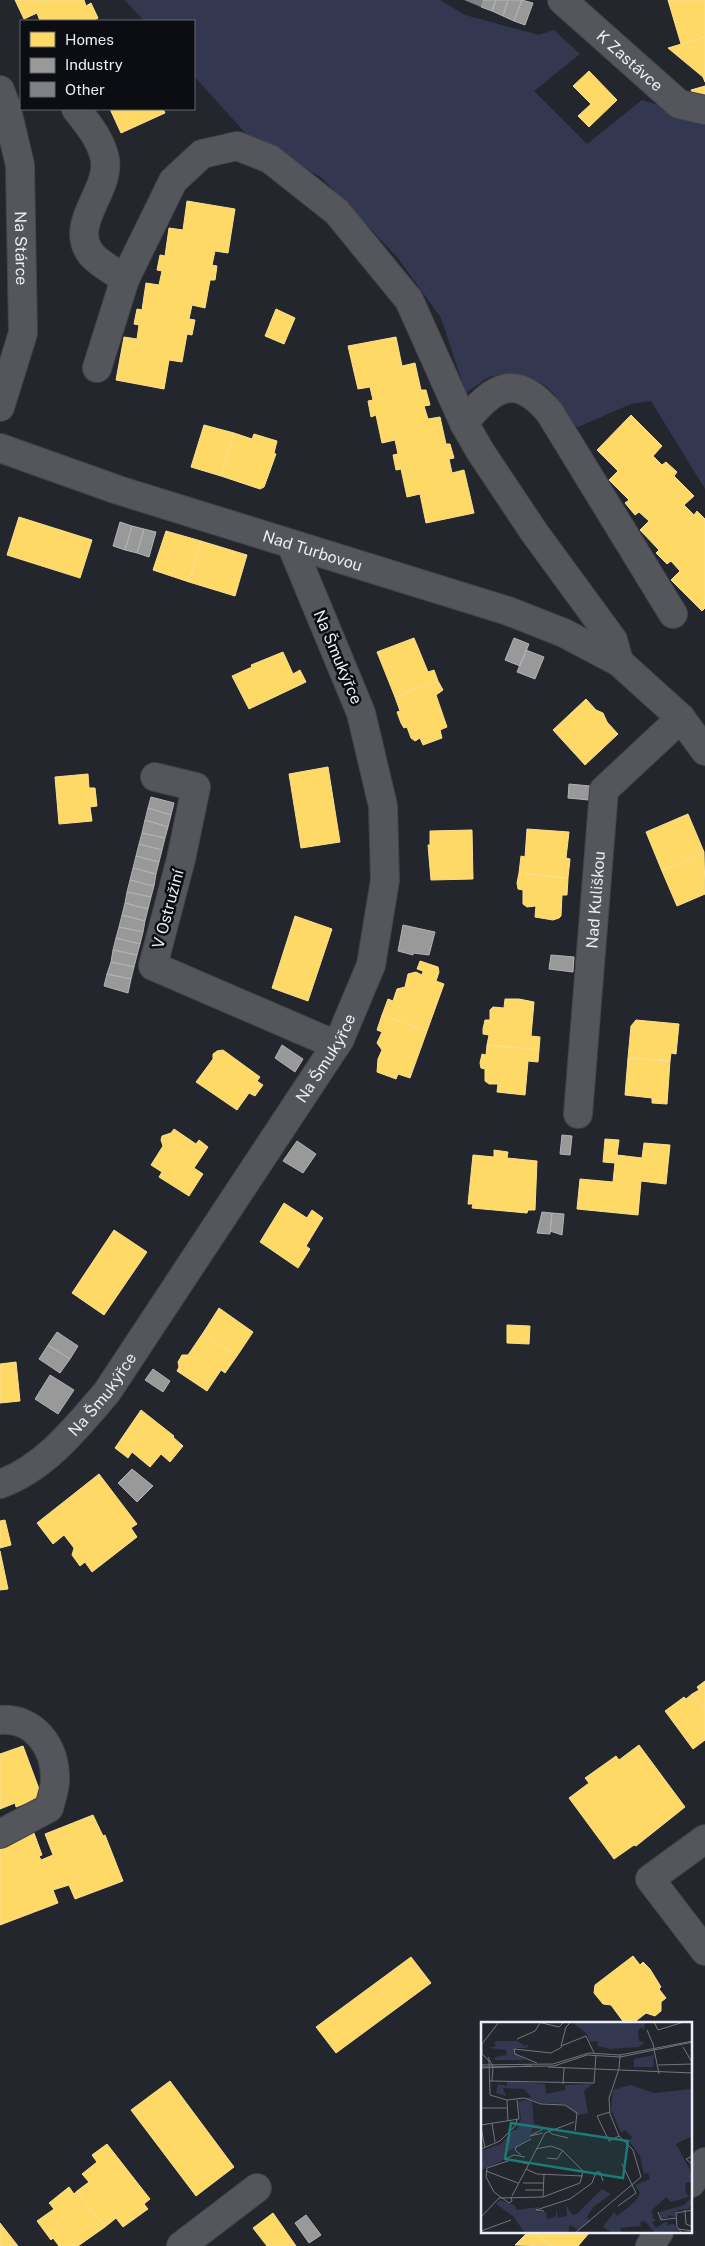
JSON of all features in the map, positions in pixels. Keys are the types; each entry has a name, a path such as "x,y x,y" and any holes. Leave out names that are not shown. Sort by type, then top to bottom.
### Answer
{"street":[{"name":"K Zastávce","path":"562,0 679,104 705,110"},
{"name":"Na Stárce","path":"0,90 6,106 20,165 23,333 0,406"},
{"path":"77,110 95,133 105,156 104,178 88,214 83,236 91,255 125,279"},
{"path":"98,368 125,279 173,181 202,154 237,146 270,159 337,212 409,300 464,423 480,451 534,532 613,640 619,662"},
{"path":"464,423 480,403 501,389 523,389 537,398 550,413 673,614"},
{"name":"Nad Turbovou","path":"0,448 118,490 508,610 564,633 619,662 681,718 705,751"},
{"name":"Na Šmukýřce","path":"0,1484 18,1477 66,1439 107,1392 336,1045 371,965 385,880 383,806 361,713 291,544"},
{"name":"Nad Kuliškou","path":"578,1114 604,790 681,718"},
{"name":"V Ostružiní","path":"155,777 196,787 181,859 153,966 336,1045"},
{"path":"0,1720 12,1719 38,1731 51,1755 55,1781 49,1808 0,1834"},
{"path":"702,1846 650,1879 705,1951"},
{"path":"692,2182 705,2162"},
{"path":"181,2246 257,2188"},
{"path":"650,2246 658,2234"}],"shaded area":[{"path":"125,0 440,0 465,15 539,35 554,30 580,54 534,91 587,144 642,100 705,118 705,489 651,401 631,404 578,427 568,423 554,394 548,388 542,383 526,377 509,374 493,376 466,393 441,318 397,257 322,178 248,136 195,77 195,20 143,20"}],"building: Homes":[{"path":"15,0 84,0 86,6 91,3 98,18 95,20 40,20 37,13 24,19"},
{"path":"668,0 705,0 705,37 681,44"},
{"path":"705,37 705,82 703,77 668,48"},
{"path":"589,71 617,100 589,127 578,116 591,104 573,86"},
{"path":"705,86 705,102 694,99 691,90"},
{"path":"110,110 164,110 165,113 121,133"},
{"path":"187,201 235,209 228,253 215,251 212,265 217,266 215,280 210,280 205,308 192,305 189,319 195,320 192,335 187,334 182,362 169,360 164,389 116,380 124,337 137,339 139,325 134,324 137,309 142,310 146,283 159,285 162,271 157,270 160,255 165,256 169,228 183,230"},
{"path":"276,309 295,318 284,344 265,336"},
{"path":"396,337 402,366 415,363 421,390 426,390 430,405 424,406 428,419 440,417 446,444 450,444 454,458 449,459 452,473 464,470 474,513 426,523 420,494 407,497 401,469 396,470 393,455 398,454 395,440 382,443 376,415 371,417 368,401 373,400 370,387 358,389 348,346"},
{"path":"631,415 662,446 653,456 662,465 666,462 677,472 674,476 694,496 684,505 694,515 697,511 705,519 705,608 702,611 671,580 680,571 671,561 667,564 656,553 659,550 640,530 649,521 639,512 635,515 625,503 629,500 609,480 618,471 597,450"},
{"path":"204,425 234,433 221,476 191,467"},
{"path":"234,433 252,439 254,434 277,441 274,453 276,454 264,487 260,489 221,476"},
{"path":"19,517 92,540 80,578 7,555"},
{"path":"166,531 201,541 189,582 153,570"},
{"path":"201,541 247,555 235,596 189,582"},
{"path":"414,638 428,672 434,670 438,681 395,697 377,652"},
{"path":"283,652 293,674 300,670 306,682 249,709 232,676 252,667 251,665"},
{"path":"438,681 443,690 436,695 447,727 440,730 442,738 423,745 420,738 415,741 411,738 407,727 404,728 401,723 397,712 400,711 395,697"},
{"path":"586,699 596,710 603,713 607,722 618,734 585,765 553,730"},
{"path":"328,767 340,842 301,848 289,774"},
{"path":"88,774 89,788 95,788 97,806 90,807 92,821 59,824 55,777"},
{"path":"688,814 704,852 662,871 646,832"},
{"path":"527,829 569,832 566,858 570,859 568,878 519,873 521,856 525,857"},
{"path":"472,830 473,879 431,880 428,845 430,845 430,831"},
{"path":"704,852 705,894 677,906 662,871"},
{"path":"519,873 568,878 567,895 562,895 561,916 559,918 553,920 535,917 536,906 527,907 523,904 523,890 518,889 517,883"},
{"path":"295,916 332,929 308,1001 272,988"},
{"path":"420,961 438,967 439,972 436,981 444,984 427,1031 382,1015 388,999 393,1001 397,989 405,987 408,974 416,972 422,975 423,971 417,969"},
{"path":"505,999 534,1002 531,1036 540,1037 539,1050 487,1045 489,1035 483,1034 485,1020 490,1020 490,1010 493,1007 504,1008"},
{"path":"382,1015 427,1031 410,1078 398,1074 396,1079 377,1072 378,1059 382,1050 377,1043 382,1032 377,1030"},
{"path":"636,1020 679,1024 676,1054 671,1053 670,1061 628,1058 631,1026"},
{"path":"487,1045 539,1050 538,1062 528,1061 525,1095 497,1092 498,1084 489,1084 485,1081 485,1069 481,1068 480,1063 482,1054 486,1055"},
{"path":"223,1050 260,1077 257,1081 263,1085 255,1096 249,1093 237,1110 196,1082 213,1059 213,1054"},
{"path":"628,1058 670,1061 667,1104 652,1103 652,1098 625,1095"},
{"path":"174,1129 196,1144 199,1140 208,1147 194,1168 203,1174 189,1196 159,1177 162,1172 151,1165 163,1146 162,1136 171,1133"},
{"path":"605,1139 619,1140 617,1155 642,1158 644,1143 670,1145 666,1184 641,1181 638,1215 577,1209 580,1179 613,1182 615,1163 603,1162"},
{"path":"494,1150 508,1152 507,1158 537,1161 535,1210 528,1210 527,1213 472,1208 473,1204 468,1204 473,1155 494,1157"},
{"path":"284,1203 307,1218 312,1210 323,1218 306,1246 310,1249 298,1268 260,1242"},
{"path":"114,1230 147,1252 104,1315 72,1293"},
{"path":"219,1308 253,1332 237,1356 203,1333"},
{"path":"507,1325 530,1326 529,1344 507,1343"},
{"path":"203,1333 237,1356 225,1373 221,1370 207,1391 177,1371 179,1367 178,1362 182,1355 188,1355"},
{"path":"16,1362 20,1401 0,1403 0,1364"},
{"path":"141,1410 174,1436 183,1446 170,1462 161,1454 150,1467 132,1452 128,1458 115,1448"},
{"path":"99,1474 137,1524 131,1528 137,1537 92,1572 85,1562 80,1566 72,1555 74,1548 64,1535 53,1544 37,1523"},
{"path":"5,1520 11,1545 0,1548 0,1521"},
{"path":"0,1551 8,1589 0,1590"},
{"path":"705,1681 705,1711 692,1694 699,1690 697,1687"},
{"path":"692,1694 705,1711 705,1740 693,1749 665,1711 684,1697 686,1699"},
{"path":"639,1745 685,1807 636,1846 634,1845 614,1859 569,1798 589,1783 585,1778 616,1756 619,1760"},
{"path":"23,1746 42,1797 16,1807 15,1803 0,1809 0,1754"},
{"path":"93,1815 103,1836 105,1835 123,1881 75,1899 69,1885 53,1890 58,1903 0,1925 0,1846 34,1833 42,1855 39,1856 41,1860 53,1855 45,1834"},
{"path":"633,1956 640,1965 643,1962 650,1969 661,1987 659,1989 666,1998 661,2002 661,2011 655,2016 646,2013 635,2022 624,2022 611,2005 603,2004 594,1993 595,1985"},
{"path":"411,1957 431,1983 336,2053 316,2027"},
{"path":"170,2081 234,2167 196,2196 131,2110"},
{"path":"107,2144 150,2199 144,2204 148,2209 123,2227 116,2218 105,2227 77,2191 89,2182 82,2174 97,2162 92,2155"},
{"path":"69,2187 74,2194 77,2191 105,2227 78,2246 59,2246 53,2238 51,2240 37,2221 54,2209 49,2203"},
{"path":"273,2213 296,2246 267,2246 253,2228"},
{"path":"0,2223 18,2246 0,2246"},
{"path":"526,2234 537,2234 550,2246 515,2245"},
{"path":"537,2234 588,2234 578,2246 550,2246"}],"building: Industry":[{"path":"483,0 496,0 492,11 481,7"},
{"path":"496,0 508,0 503,16 492,11"},
{"path":"508,0 522,0 514,21 503,16"},
{"path":"522,0 533,3 525,25 514,21"},
{"path":"120,522 132,526 125,550 113,546"},
{"path":"132,526 144,529 137,553 125,550"},
{"path":"144,529 156,532 149,557 137,553"},
{"path":"514,638 529,644 520,666 505,660"},
{"path":"526,650 544,657 535,679 517,672"},
{"path":"569,784 590,786 589,800 568,798"},
{"path":"151,797 174,803 171,815 148,808"},
{"path":"148,808 171,815 168,827 145,820"},
{"path":"145,820 168,827 165,838 142,833"},
{"path":"142,833 165,838 162,850 139,844"},
{"path":"139,844 162,850 159,862 136,856"},
{"path":"136,856 159,862 156,874 133,868"},
{"path":"133,868 156,874 154,886 130,880"},
{"path":"130,880 154,886 151,897 127,892"},
{"path":"127,892 151,897 148,909 125,903"},
{"path":"125,903 148,909 145,921 122,915"},
{"path":"122,915 145,921 143,932 119,927"},
{"path":"403,925 435,932 429,955 413,953 413,955 398,951"},
{"path":"119,927 143,932 140,944 116,938"},
{"path":"116,938 140,944 137,955 113,950"},
{"path":"113,950 137,955 134,967 111,962"},
{"path":"551,955 574,957 573,972 549,969"},
{"path":"111,962 134,967 131,979 107,974"},
{"path":"107,974 131,979 128,993 104,986"},
{"path":"282,1045 303,1059 295,1072 275,1058"},
{"path":"562,1135 572,1136 570,1155 560,1154"},
{"path":"297,1141 316,1154 303,1173 283,1161"},
{"path":"542,1212 552,1213 550,1234 537,1233"},
{"path":"552,1213 564,1214 562,1235 550,1231"},
{"path":"57,1332 78,1346 70,1359 48,1345"},
{"path":"48,1345 70,1359 60,1373 39,1359"},
{"path":"153,1369 170,1381 163,1392 145,1380"},
{"path":"50,1375 74,1390 58,1414 35,1399"},
{"path":"132,1469 153,1486 137,1502 118,1483"},
{"path":"306,2215 321,2235 309,2243 295,2223"}],"building: Other":[{"path":"464,0 483,0 481,7"}]}
